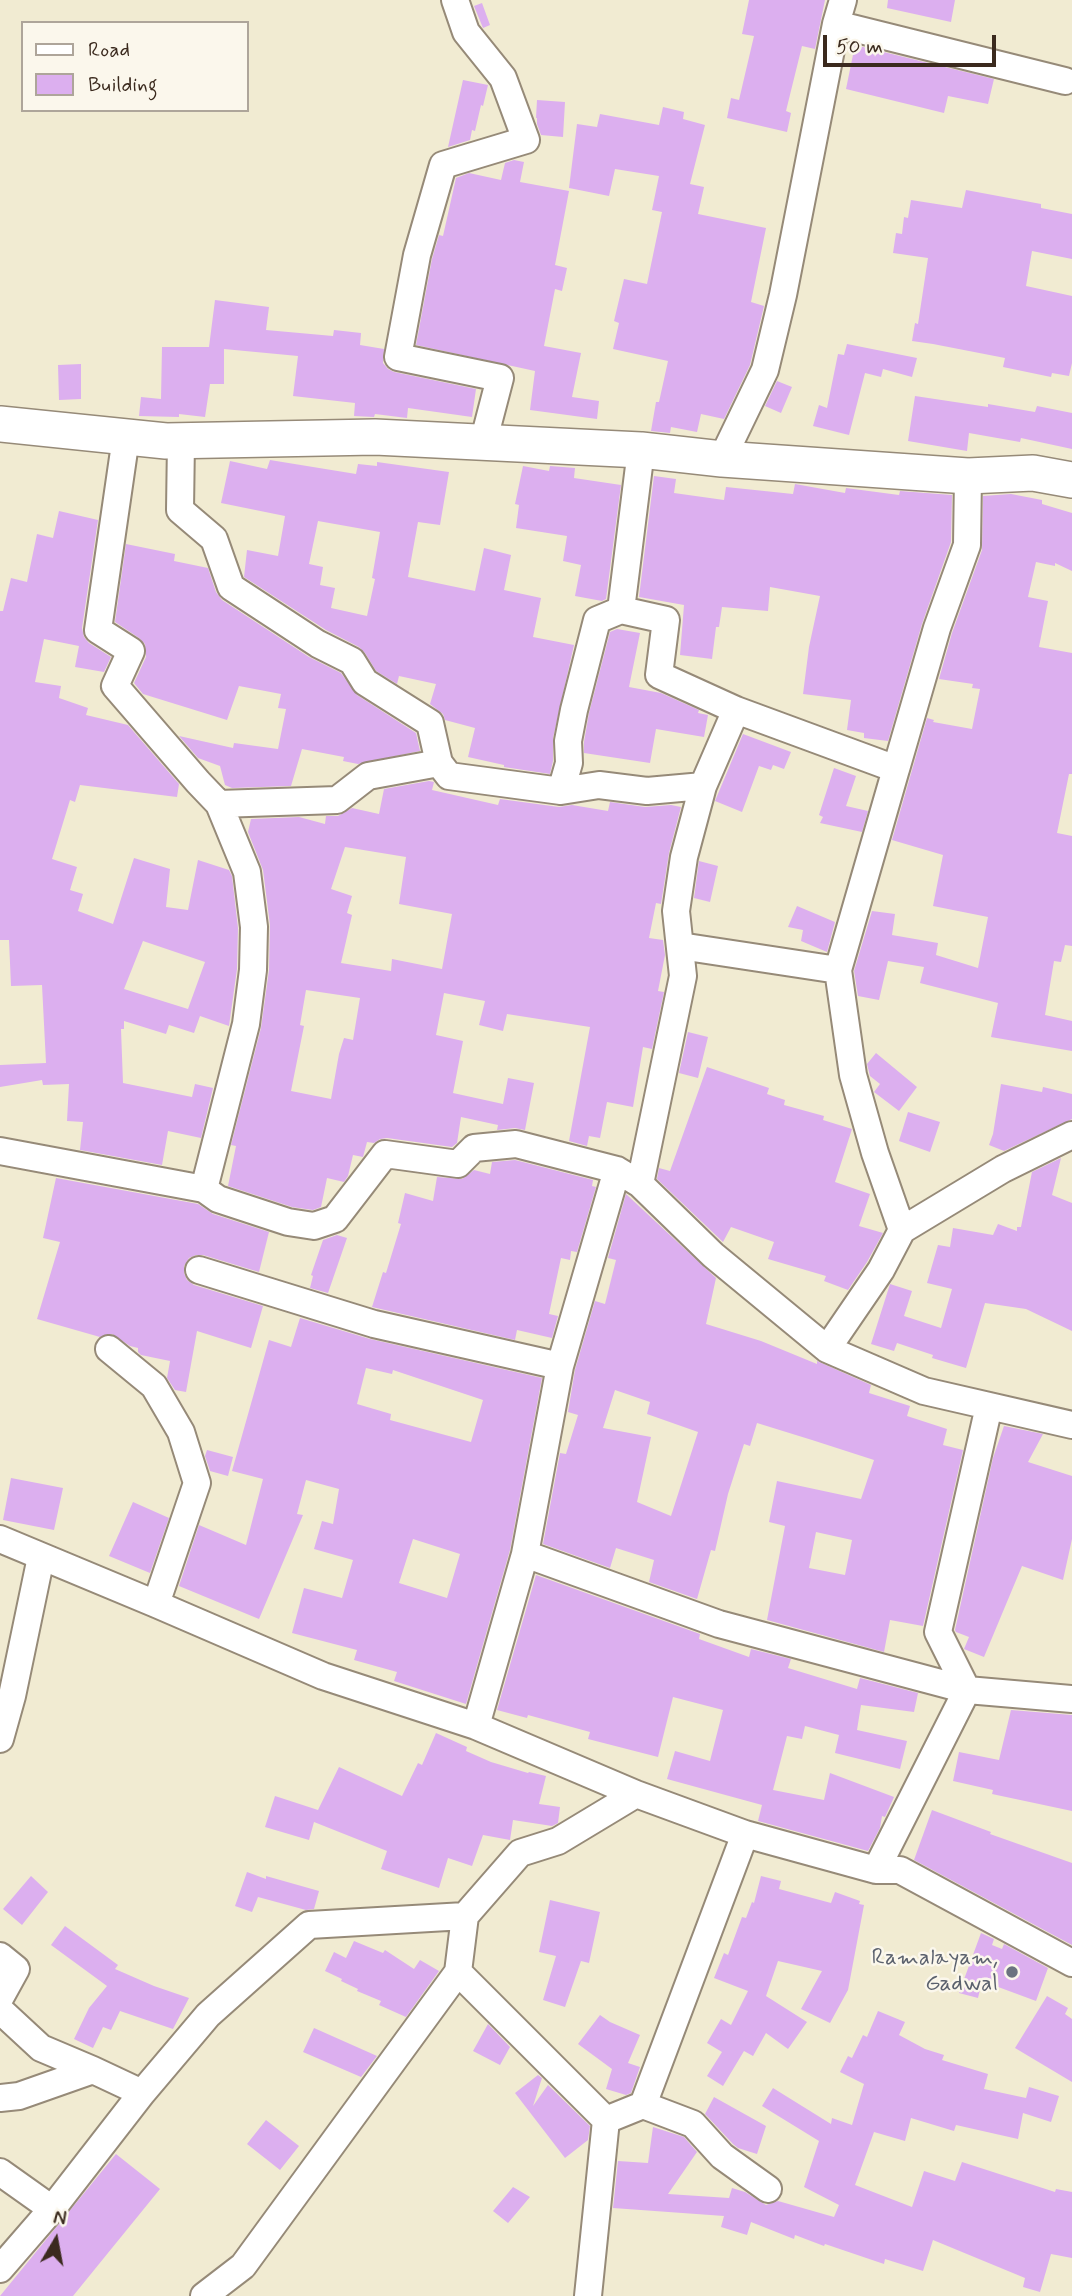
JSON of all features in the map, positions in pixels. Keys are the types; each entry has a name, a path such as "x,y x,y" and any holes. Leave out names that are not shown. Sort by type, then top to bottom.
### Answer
{"main road":[{"path":"0,424 181,441 374,436 640,450 722,459 968,476 1033,472 1072,480"}],"street":[{"path":"455,0 466,32 503,78 526,140 443,165 418,255 398,357 500,379 483,443"},
{"path":"722,459 765,370 783,295 839,12 1065,81"},
{"path":"126,437 98,630 131,651 115,686 219,804 247,872 254,927 253,970 246,1024 204,1189"},
{"path":"181,441 180,510 214,539 231,587 318,644 352,661 365,682 430,723 439,763 449,776 561,791 599,785 647,791 703,786"},
{"path":"621,610 640,450"},
{"path":"902,1230 874,1153 853,1075 838,970 937,628 967,545 968,476"},
{"path":"561,791 569,763 568,741 574,710 597,620 621,610 666,620 659,676 736,710 896,769"},
{"path":"640,1184 683,976 676,911 684,857 703,786 736,710"},
{"path":"219,804 337,800 368,776 439,763"},
{"path":"680,946 838,970"},
{"path":"827,1349 881,1270 902,1230 1003,1170 1072,1135"},
{"path":"0,1151 204,1189 218,1199 288,1222 314,1226 335,1219 385,1154 458,1164 474,1148 516,1144 617,1170 640,1184 713,1255 827,1349 924,1391 1072,1425"},
{"path":"476,1726 525,1554 560,1366 617,1170"},
{"path":"199,1270 374,1324 560,1366"},
{"path":"109,1349 153,1386 181,1432 197,1483 156,1604"},
{"path":"967,1690 938,1632 989,1406"},
{"path":"0,1539 324,1676 476,1726 636,1794 745,1834 876,1870 900,1870 1072,1963"},
{"path":"525,1554 719,1624 967,1690 1072,1699"},
{"path":"0,1739 12,1696 41,1557"},
{"path":"876,1870 967,1690"},
{"path":"204,2296 243,2266 458,1972 466,1916 520,1853 558,1841 636,1794"},
{"path":"643,2105 745,1834"},
{"path":"0,2269 52,2209 142,2093 208,2015 309,1925 466,1916"},
{"path":"0,1956 16,1969 0,1998"},
{"path":"458,1972 606,2120"},
{"path":"0,2010 41,2048 142,2093"},
{"path":"0,2098 19,2096 93,2070"},
{"path":"606,2120 643,2105 693,2124 722,2155 768,2189"},
{"path":"587,2296 606,2120"},
{"path":"0,2172 52,2209"}],"building":[{"path":"749,0 825,0 815,49 802,46 786,111 791,113 787,132 727,118 731,98 739,100 754,36 742,34"},
{"path":"888,0 955,0 951,22 887,8"},
{"path":"482,3 490,25 483,28 474,6"},
{"path":"855,45 994,79 988,104 948,96 944,113 846,89"},
{"path":"463,80 488,85 470,140 448,147"},
{"path":"537,100 565,102 563,137 541,135 536,118"},
{"path":"663,107 684,112 683,119 705,125 690,184 704,187 698,214 766,228 751,302 764,306 750,365 724,419 701,414 697,432 671,427 670,433 651,431 668,361 613,349 619,323 614,321 624,279 647,284 662,212 652,210 659,176 615,169 609,196 569,188 577,124 597,127 600,114 659,125"},
{"path":"514,160 524,162 520,182 569,191 555,265 567,268 562,291 555,289 544,346 581,353 572,397 599,401 597,419 530,410 535,371 416,345 432,259 439,235 443,236 456,178 469,173 501,180 505,163"},
{"path":"966,190 1041,204 1041,208 1072,214 1072,259 1032,251 1026,286 1072,296 1072,363 1069,376 1052,373 1051,377 1003,367 1005,358 912,341 915,323 918,324 928,258 893,253 896,233 902,234 904,217 908,218 911,200 962,208"},
{"path":"215,300 269,307 266,330 333,336 334,330 361,333 360,345 384,349 383,363 394,372 476,389 472,417 408,408 407,418 375,414 374,417 354,416 355,403 293,396 298,356 224,349 224,384 210,384 205,417 179,414 179,417 139,416 141,397 161,399 162,347 209,347"},
{"path":"847,344 917,358 912,377 883,369 881,377 865,373 849,435 813,426 819,405 827,408 838,354 844,355"},
{"path":"81,364 81,399 59,400 58,365"},
{"path":"777,381 792,387 781,413 765,406"},
{"path":"915,396 1035,412 1037,406 1072,413 1072,449 1021,438 1020,442 969,433 967,451 908,441"},
{"path":"270,460 356,474 358,464 377,466 377,462 449,472 440,525 418,522 408,577 475,591 484,548 511,555 504,590 541,598 533,637 574,645 553,738 550,774 504,767 468,757 475,728 445,720 443,714 430,704 436,684 399,676 397,684 376,671 359,647 326,630 244,577 247,550 278,556 285,516 221,503 230,461 267,469","holes":["318,521 380,532 372,578 375,579 367,616 331,608 335,588 320,585 323,567 309,564"]},
{"path":"523,466 549,471 550,466 575,468 574,478 621,485 606,599 602,601 575,596 581,565 563,561 567,536 516,528 519,505 515,504"},
{"path":"654,476 676,479 674,493 724,500 726,487 793,494 795,484 845,493 846,488 899,495 900,491 952,495 951,542 922,624 888,741 864,738 864,733 847,730 851,700 803,694 809,647 820,596 770,587 768,611 722,607 719,627 716,627 712,659 680,655 684,605 639,597"},
{"path":"1011,494 1042,500 1042,504 1072,513 1072,571 1055,563 1055,566 1036,562 1028,597 1048,601 1039,647 1072,653 1072,774 1069,774 1057,833 1072,836 1072,946 1065,945 1061,962 1054,961 1045,1015 1072,1021 1072,1051 991,1037 998,1003 920,983 924,967 888,961 879,1000 858,996 854,971 872,911 895,914 892,935 938,943 936,955 978,968 988,917 933,906 943,855 892,840 927,718 934,720 933,722 972,729 980,689 972,688 973,684 939,679 952,633 982,550 983,496"},
{"path":"59,511 98,520 82,628 89,643 111,657 104,672 75,667 79,646 44,639 35,682 61,686 59,698 88,708 86,715 128,725 179,784 177,797 80,785 75,802 70,800 52,859 77,867 70,890 83,894 78,911 113,924 134,858 170,869 166,907 188,910 198,860 229,870 232,876 238,928 237,969 229,1026 200,1016 194,1033 169,1025 166,1034 124,1021 124,1029 121,1029 123,1083 192,1097 195,1084 213,1088 201,1138 168,1131 162,1165 80,1150 83,1122 67,1121 69,1084 43,1085 42,1080 0,1087 0,1065 46,1063 42,985 11,986 9,940 0,940 0,611 3,611 11,578 27,582 37,534 53,538","holes":["143,941 205,962 188,1009 124,989"]},
{"path":"126,544 175,554 174,561 208,568 216,592 222,600 309,657 341,673 357,695 416,733 420,751 358,764 343,761 344,757 302,749 291,786 232,788 225,785 220,766 198,758 179,736 233,748 234,743 278,749 286,709 278,708 281,694 239,686 227,720 143,694 134,683 146,657 145,644 115,622"},
{"path":"617,629 640,633 629,687 661,693 699,710 698,713 708,715 704,737 656,729 650,763 584,753 589,713 610,632"},
{"path":"743,734 791,752 784,769 773,765 771,770 759,766 742,812 715,801"},
{"path":"834,768 856,776 846,806 868,811 862,832 820,823 823,817 819,815"},
{"path":"429,781 434,782 432,790 498,805 500,799 608,811 610,802 645,807 681,807 669,853 661,904 656,903 649,938 663,940 665,955 658,991 664,992 652,1049 643,1047 633,1107 607,1102 600,1138 589,1136 587,1146 569,1141 590,1027 507,1014 503,1031 479,1025 485,1001 444,993 436,1035 463,1041 453,1093 503,1104 508,1078 534,1083 525,1130 497,1130 498,1125 461,1117 457,1143 452,1147 387,1138 374,1143 367,1142 363,1157 353,1155 344,1182 327,1178 321,1207 313,1210 292,1207 228,1186 236,1146 231,1145 261,1028 269,970 270,925 263,870 248,832 251,819 299,817 325,824 326,816 338,816 352,808 379,814 384,789","holes":["345,847 406,857 399,904 452,914 442,969 392,959 391,971 341,963 352,915 347,913 352,896 331,889","306,990 360,998 353,1040 344,1038 331,1099 291,1091 304,1026 300,1025"]},
{"path":"699,861 718,866 710,902 694,898"},
{"path":"797,906 835,922 827,952 801,941 803,930 788,927"},
{"path":"688,1032 708,1037 698,1078 679,1073"},
{"path":"876,1053 917,1087 899,1111 874,1092 880,1084 870,1076 867,1064"},
{"path":"707,1067 769,1088 767,1094 785,1100 784,1105 824,1116 823,1120 852,1129 835,1182 870,1194 859,1226 883,1233 848,1290 824,1281 826,1276 768,1259 774,1242 731,1227 723,1242 657,1179 659,1168 670,1171"},
{"path":"1001,1084 1042,1092 1043,1087 1072,1094 1072,1119 1004,1151 989,1145"},
{"path":"908,1112 940,1122 930,1152 899,1141"},
{"path":"1061,1158 1052,1195 1072,1203 1072,1331 1026,1309 985,1303 966,1368 932,1358 933,1355 897,1343 894,1351 871,1344 890,1284 912,1291 904,1316 941,1328 952,1289 927,1283 938,1245 950,1247 953,1228 993,1235 998,1224 1017,1231 1017,1227 1021,1227 1032,1172"},
{"path":"515,1160 593,1180 592,1186 596,1187 577,1252 571,1251 570,1260 561,1258 549,1314 558,1316 552,1338 517,1330 515,1340 372,1307 401,1224 398,1223 405,1193 433,1201 437,1177 462,1179 474,1170 490,1174 492,1162"},
{"path":"56,1178 198,1204 213,1214 269,1232 259,1272 203,1255 189,1258 184,1266 187,1280 194,1285 263,1306 251,1348 197,1331 186,1392 175,1390 167,1378 170,1361 141,1355 138,1348 112,1334 100,1337 37,1319 60,1242 43,1238"},
{"path":"626,1194 716,1278 706,1324 761,1341 817,1364 817,1361 871,1385 869,1393 910,1406 907,1416 947,1429 943,1445 963,1450 923,1626 890,1620 884,1652 767,1620 785,1526 769,1522 777,1481 861,1499 874,1460 757,1423 750,1446 744,1444 728,1494 715,1551 711,1550 697,1599 649,1582 654,1560 616,1548 610,1568 543,1544 560,1453 566,1454 578,1415 568,1412 575,1370 595,1301 605,1304 616,1260 608,1258","holes":["615,1390 650,1402 647,1414 698,1432 671,1516 637,1502 651,1437 603,1428","816,1532 852,1540 845,1575 809,1568"]},
{"path":"337,1235 347,1238 328,1293 310,1288 311,1275 323,1240"},
{"path":"300,1318 370,1339 542,1378 510,1550 466,1704 394,1681 397,1672 354,1660 357,1650 292,1633 304,1588 342,1598 353,1560 314,1549 322,1521 333,1524 339,1489 306,1480 297,1514 303,1515 259,1619 179,1586 199,1525 246,1545 263,1479 232,1471 269,1340 291,1347","holes":["366,1368 392,1374 393,1370 483,1400 471,1442 390,1420 391,1414 357,1404","413,1539 460,1554 447,1598 399,1583"]},
{"path":"1004,1426 1043,1434 1028,1462 1072,1476 1072,1539 1063,1580 1022,1566 984,1657 964,1649 969,1637 955,1630 993,1458"},
{"path":"207,1450 233,1457 228,1476 210,1471 205,1456"},
{"path":"11,1478 63,1488 54,1530 3,1520"},
{"path":"133,1502 169,1518 150,1573 109,1556"},
{"path":"536,1575 700,1634 699,1639 749,1657 751,1649 791,1659 788,1668 857,1689 860,1678 918,1693 914,1712 861,1705 857,1730 907,1741 900,1769 835,1753 839,1735 805,1726 802,1739 787,1736 773,1790 824,1800 830,1773 894,1797 885,1817 882,1816 880,1828 868,1851 758,1821 762,1805 667,1779 675,1751 710,1761 723,1710 673,1697 658,1757 588,1739 590,1732 528,1715 527,1718 497,1710"},
{"path":"1011,1710 1072,1715 1072,1811 992,1794 993,1790 953,1781 959,1752 999,1760"},
{"path":"436,1733 491,1762 546,1776 539,1804 560,1807 558,1823 552,1826 513,1820 510,1840 483,1835 472,1866 448,1858 439,1888 381,1869 387,1851 314,1822 309,1840 265,1827 275,1796 318,1810 339,1767 402,1796 418,1763 422,1765"},
{"path":"932,1810 1072,1863 1072,1945 914,1860"},
{"path":"247,1872 319,1891 314,1909 306,1910 258,1897 252,1912 235,1906"},
{"path":"31,1876 48,1892 22,1925 3,1909"},
{"path":"761,1876 781,1881 779,1889 831,1903 835,1892 864,1905 848,1990 830,2023 801,2009 822,1971 778,1961 766,1996 807,2022 788,2049 766,2033 753,2056 744,2051 723,2086 707,2076 722,2052 707,2043 721,2019 731,2025 748,1991 714,1978 724,1953 728,1955 742,1917 746,1918 752,1902 754,1903"},
{"path":"550,1900 600,1912 589,1963 581,1961 565,2007 543,2000 556,1956 539,1952"},
{"path":"65,1926 118,1965 115,1969 189,1998 173,2029 120,2011 111,2030 103,2027 93,2048 74,2039 89,2008 107,1986 51,1945"},
{"path":"981,1933 994,1939 992,1945 1002,1949 1004,1944 1048,1968 1036,2001 982,1981 978,1998 959,1993"},
{"path":"354,1941 383,1953 385,1950 414,1969 420,1960 439,1971 406,2017 379,2005 381,2001 357,1991 358,1989 341,1981 342,1979 325,1971 334,1952 346,1958"},
{"path":"1047,1996 1068,2008 1065,2014 1072,2019 1072,2082 1015,2048"},
{"path":"878,2011 905,2022 899,2035 925,2049 944,2055 942,2060 988,2074 984,2089 1026,2098 1029,2087 1059,2096 1051,2122 1023,2113 1018,2139 956,2125 954,2131 911,2118 905,2141 874,2132 855,2185 912,2207 924,2171 955,2181 962,2162 1055,2192 1056,2189 1072,2192 1072,2258 1051,2254 1040,2292 1023,2287 1025,2278 933,2240 923,2271 885,2259 884,2264 795,2235 794,2239 751,2222 747,2235 721,2227 724,2216 613,2208 618,2161 648,2163 653,2127 684,2137 697,2152 668,2194 729,2198 732,2188 745,2192 766,2205 778,2201 834,2217 839,2205 804,2187 819,2141 762,2106 773,2088 831,2124 832,2118 852,2125 864,2084 840,2072 848,2056 852,2058 863,2035 867,2037"},
{"path":"600,2015 640,2035 628,2063 640,2067 631,2093 626,2095 606,2089 612,2069 578,2044"},
{"path":"488,2024 510,2047 500,2065 473,2051"},
{"path":"314,2028 377,2056 361,2077 303,2052"},
{"path":"538,2075 542,2078 533,2106 548,2085 590,2126 588,2140 565,2158 515,2093"},
{"path":"714,2097 766,2126 757,2154 738,2148 705,2114"},
{"path":"266,2120 299,2146 280,2170 247,2144"},
{"path":"116,2154 160,2189 73,2296 0,2296"},
{"path":"513,2187 530,2197 508,2223 493,2211"}],"place":[{"name":"Ramalayam, Gadwal","path":"1012,1972"}]}
